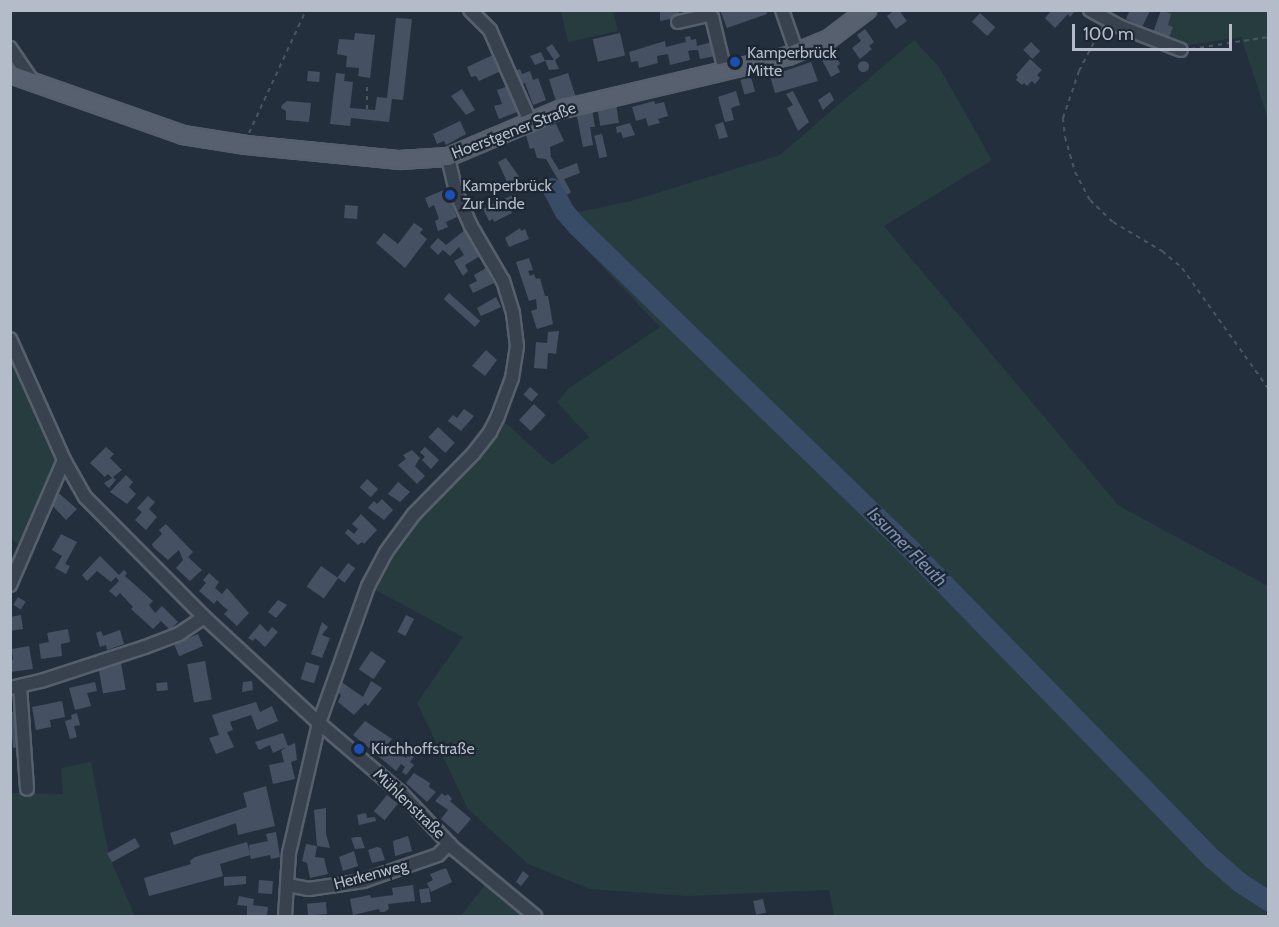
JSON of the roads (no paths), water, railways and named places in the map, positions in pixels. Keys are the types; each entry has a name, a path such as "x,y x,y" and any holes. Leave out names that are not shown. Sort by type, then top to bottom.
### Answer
{"main road":[{"name":"Hoerstgener Straße","path":"10,74 183,135 257,146 400,160 448,157 559,110 797,53 829,39 867,10"}],"street":[{"path":"470,10 490,30 530,122"},
{"path":"782,10 797,53"},
{"path":"1090,10 1106,20 1181,50"},
{"path":"678,22 708,15 712,17 725,70"},
{"path":"10,48 33,82"},
{"path":"285,916 289,853 319,723 368,586 386,552 414,514 473,454 490,432 512,378 517,346 513,314 503,280 471,226 456,192 448,157"},
{"name":"Mühlenstraße","path":"10,339 64,460 85,497 204,617 319,723 401,793 449,844 536,916"},
{"path":"10,585 64,460"},
{"path":"27,789 15,687 145,647 179,634 204,617"},
{"name":"Herkenweg","path":"288,885 324,887 374,878 438,855 449,844"}],"waterway":[{"name":"Issumer Fleuth","path":"552,188 565,212 577,226 912,551 1214,860 1239,882 1268,901"}],"place":[{"name":"Kamperbrück Mitte","path":"735,62"},
{"name":"Kamperbrück Zur Linde","path":"450,195"},
{"name":"Kirchhoffstraße","path":"359,749"}]}
